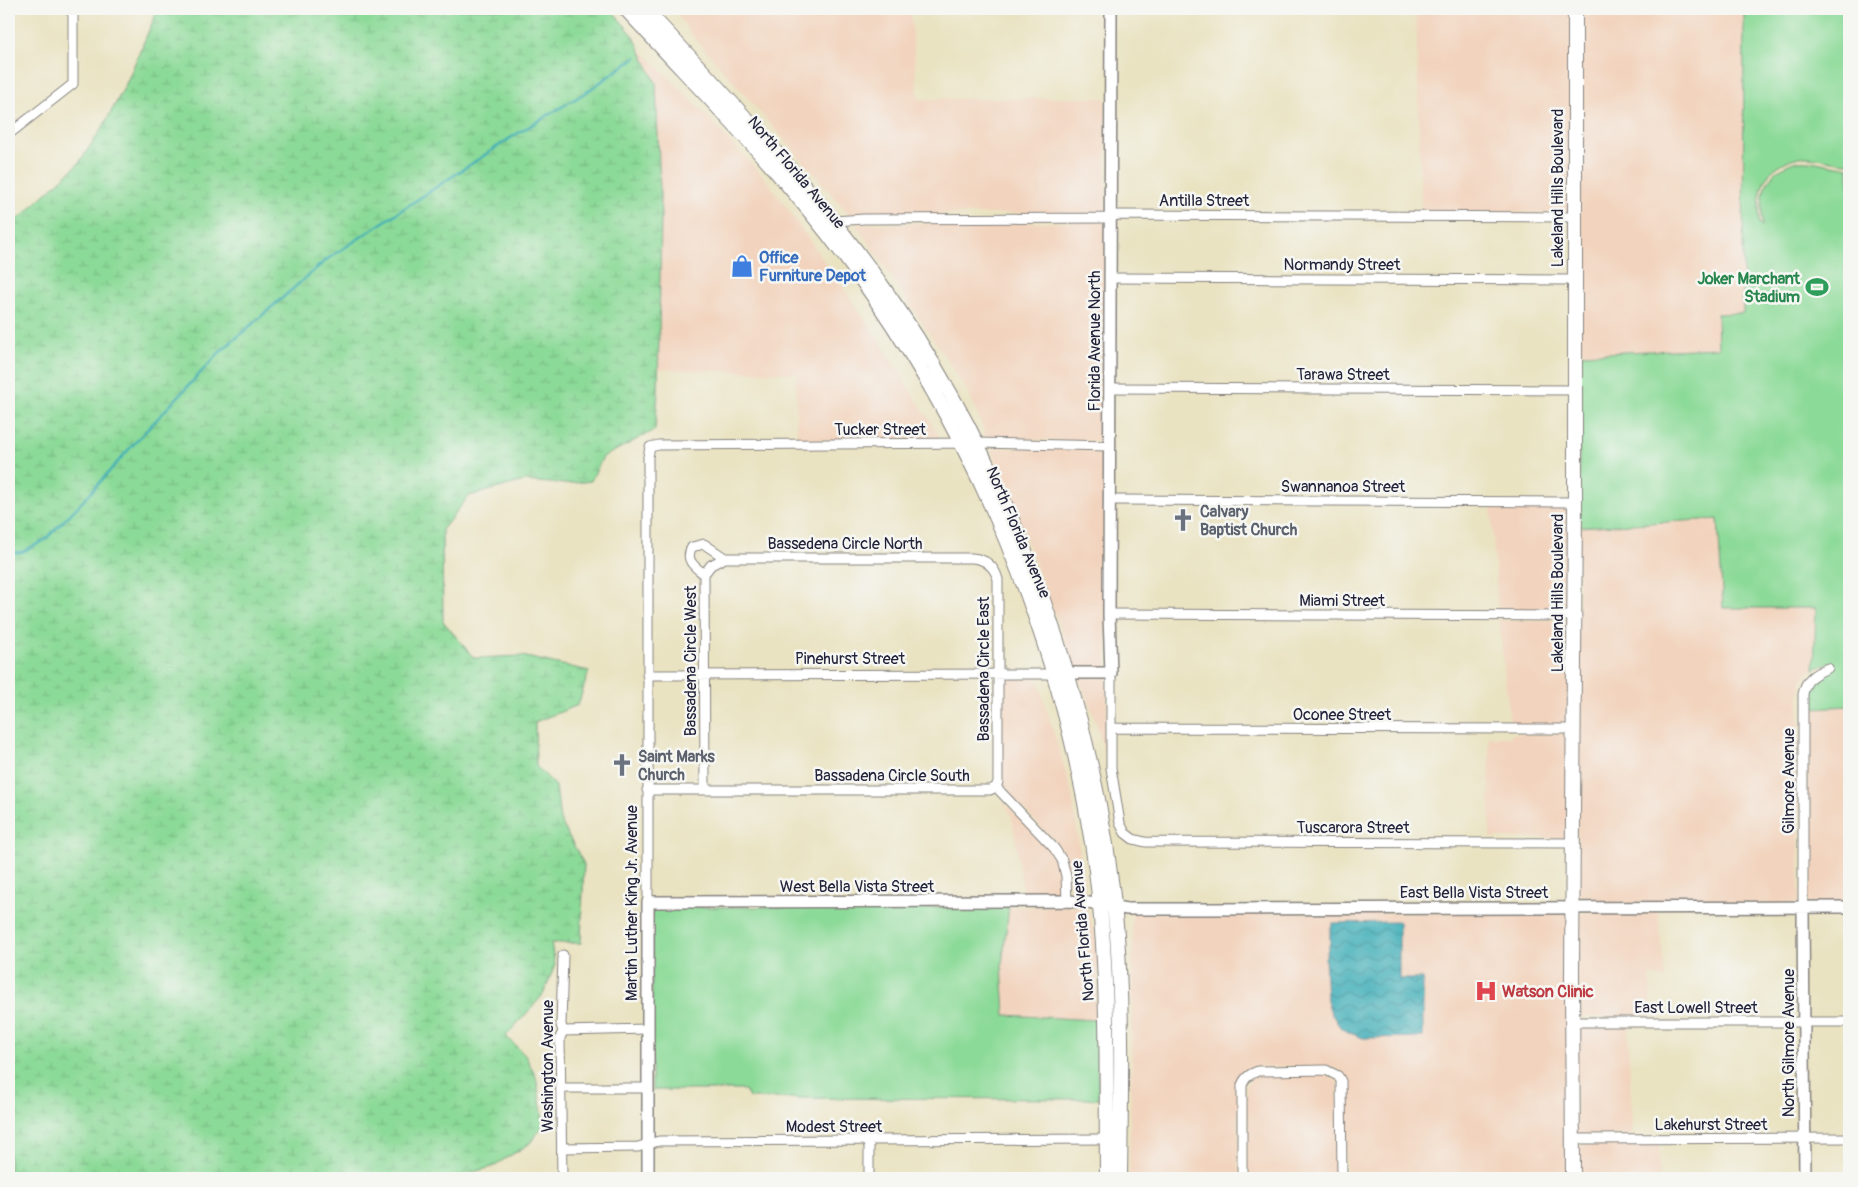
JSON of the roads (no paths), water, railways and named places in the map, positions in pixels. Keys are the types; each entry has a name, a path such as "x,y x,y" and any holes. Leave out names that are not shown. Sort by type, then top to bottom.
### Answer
{"main road":[{"name":"North Florida Avenue","path":"626,9 782,179 825,230 875,299 928,383 982,484 1015,560 1042,636 1060,674"},
{"path":"635,9 679,56 690,58"},
{"name":"North Florida Avenue","path":"645,9 800,179 834,221 912,329 977,443 1027,558 1060,674 1092,844 1107,905 1120,991 1120,1178"},
{"name":"Lakeland Hills Boulevard","path":"1573,1178 1572,843 1575,502 1575,9"},
{"path":"689,77 696,78 704,83 758,140 771,147"},
{"path":"782,179 799,190 858,262 866,265"},
{"name":"North Florida Avenue","path":"1107,905 1107,1178"},
{"path":"1106,1139 1113,1142 1114,1178"}],"street":[{"path":"9,134 73,84 73,15 70,9"},
{"name":"Florida Avenue North","path":"1111,9 1109,218 1109,614 1111,673"},
{"name":"Antilla Street","path":"834,221 864,219 1109,218 1117,215 1575,217"},
{"name":"Normandy Street","path":"1110,278 1574,280"},
{"name":"Tarawa Street","path":"1110,388 1575,390"},
{"name":"Tucker Street","path":"650,447 659,445 961,443 1110,446"},
{"name":"Martin Luther King Jr. Avenue","path":"648,1178 647,675 648,456 650,447"},
{"name":"Swannanoa Street","path":"1110,500 1575,502"},
{"path":"704,574 689,558 692,547 704,544 725,558"},
{"name":"Bassedena Circle North","path":"711,565 725,558 980,559"},
{"name":"Bassadena Circle East","path":"980,559 992,567 998,579 998,782 996,787"},
{"name":"Bassadena Circle West","path":"705,790 704,574 711,565"},
{"name":"Miami Street","path":"1109,614 1574,616"},
{"name":"Gilmore Avenue","path":"1803,908 1803,694 1805,684 1810,676 1828,668"},
{"path":"1111,673 1111,728"},
{"name":"Pinehurst Street","path":"647,675 1111,673"},
{"name":"Oconee Street","path":"1111,728 1574,729"},
{"name":"Tuscarora Street","path":"1111,728 1111,768 1120,823 1125,833 1134,839 1145,842 1572,843"},
{"path":"996,787 1062,860 1066,876 1067,902"},
{"name":"Bassadena Circle South","path":"647,790 990,790 996,787"},
{"name":"West Bella Vista Street","path":"648,902 1067,902 1107,905"},
{"name":"East Bella Vista Street","path":"1107,905 1127,909 1849,907"},
{"name":"North Gilmore Avenue","path":"1803,908 1804,1178"},
{"name":"Washington Avenue","path":"562,1178 560,1038 563,1031 561,1024 564,955"},
{"name":"East Lowell Street","path":"1572,1022 1849,1022"},
{"path":"563,1031 648,1029"},
{"path":"1242,1178 1242,1085 1248,1076 1258,1071 1316,1070 1331,1072 1341,1080 1342,1178"},
{"path":"562,1088 648,1088"},
{"name":"Lakehurst Street","path":"1572,1140 1849,1138"},
{"name":"Modest Street","path":"562,1148 638,1147 658,1141 1106,1139"},
{"path":"865,1141 869,1144 869,1178"}],"water":[{"path":"1399,922 1399,979 1423,979 1423,1037 1363,1038 1340,1027 1331,1013 1327,1001 1325,958 1330,943 1330,929 1333,923"}],"waterway":[{"path":"9,553 22,552 45,540 220,352 326,260 515,135 585,93 636,57"}],"place":[{"name":"Office Furniture Depot","path":"742,266"},
{"name":"Joker Marchant Stadium","path":"1817,287"},
{"name":"Calvary Baptist Church","path":"1183,520"},
{"name":"Saint Marks Church","path":"622,765"},
{"name":"Watson Clinic","path":"1486,991"}]}
